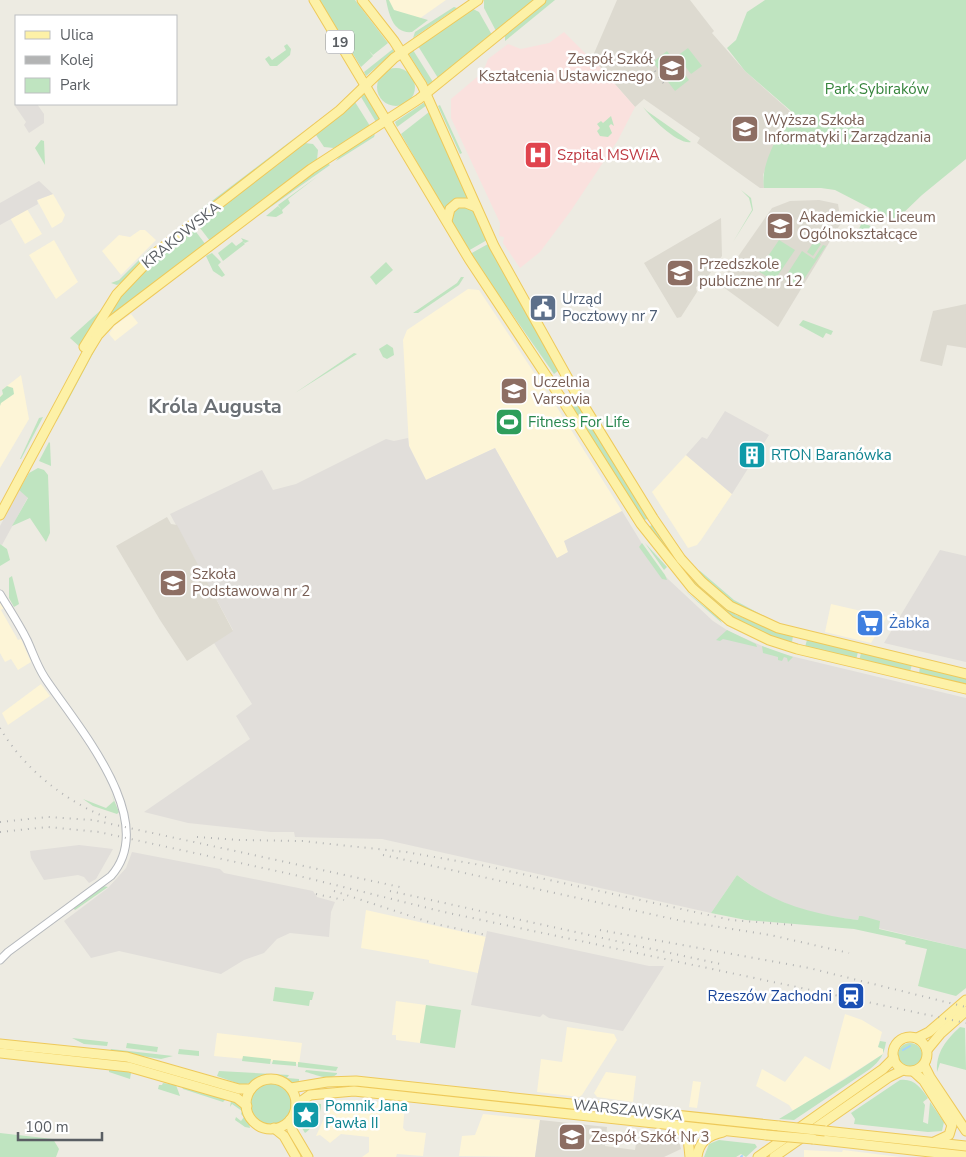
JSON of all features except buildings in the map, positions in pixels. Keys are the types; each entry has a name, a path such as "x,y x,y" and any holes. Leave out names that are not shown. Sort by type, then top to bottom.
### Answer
{"main road":[{"name":"19","path":"314,0 387,121"},
{"path":"362,0 402,52 427,94 494,246 568,378 653,518 674,549 702,582 736,610 801,635 966,674"},
{"path":"402,52 478,0"},
{"path":"427,94 540,0"},
{"name":"KRAKOWSKA","path":"16,480 96,326 130,278 162,247 340,110 402,52"},
{"name":"KRAKOWSKA","path":"16,480 90,348 111,321 311,169 427,94"},
{"path":"387,121 473,265 554,386 641,524 682,576 706,602 730,621 752,633 797,649 966,688"},
{"path":"446,221 450,209 457,203 466,203 476,207"},
{"path":"554,386 568,378"},
{"path":"0,503 16,480"},
{"path":"0,515 16,480"},
{"path":"641,524 650,524 653,518"},
{"path":"682,576 690,568"},
{"path":"797,649 801,635"},
{"path":"911,676 917,672 918,667 912,661"},
{"path":"903,1070 894,1058 895,1046 908,1037 916,1038 929,1032 966,1000"},
{"path":"966,1012 941,1033 927,1050 924,1064 930,1077 966,1130"},
{"path":"916,1038 927,1050"},
{"path":"0,1044 127,1057 239,1089 251,1089"},
{"path":"0,1053 129,1067 237,1098 247,1106"},
{"path":"758,1157 883,1069 894,1058"},
{"path":"913,1071 924,1064"},
{"path":"774,1157 889,1077 903,1070 913,1071 924,1081 952,1125 949,1135 934,1142"},
{"path":"296,1157 284,1136 274,1128 256,1123 248,1113 247,1106 251,1089 257,1084 269,1079 282,1081 291,1088 296,1105 290,1120 292,1130 308,1157"},
{"name":"WARSZAWSKA","path":"291,1088 340,1082 395,1085 966,1146"},
{"path":"393,1095 395,1085"},
{"name":"WARSZAWSKA","path":"296,1105 310,1095 332,1092 393,1095 966,1156"},
{"path":"274,1128 290,1120"},
{"path":"677,1125 688,1138 690,1157"},
{"path":"697,1157 698,1148 707,1138 730,1131"}],"street":[{"path":"0,594 23,633 44,677 105,766 122,808 126,838 123,860 111,876 8,952 0,960"}],"shaded area":[{"path":"386,0 446,0 419,19 394,10"},
{"name":"Zespół Szkół Kształcenia Ustawicznego","path":"617,0 690,0 714,31 712,33 745,71 791,112 780,132 763,175 764,188 760,188 697,143 700,138 644,99 635,107 592,58"},
{"name":"Szpital MSWiA","path":"564,32 592,58 635,107 618,140 570,212 540,252 520,268 503,243 504,237 499,236 500,223 451,118 451,99 483,72 488,59 508,44 521,49 549,43"},
{"path":"38,105 44,114 44,123 29,133 24,125 26,122 15,106"},
{"path":"39,181 53,194 37,200 38,204 0,225 0,203"},
{"path":"53,194 65,215 62,222 52,228 37,200"},
{"path":"819,200 838,204 841,223 778,327 719,284 772,208 790,201"},
{"path":"27,209 42,234 25,244 10,218"},
{"name":"Przedszkole publiczne nr 12","path":"721,218 722,256 704,282 696,287 697,292 681,317 677,318 644,263"},
{"path":"140,230 145,230 156,240 121,275 102,251 119,235 130,237"},
{"path":"54,240 78,282 56,299 29,255"},
{"path":"468,289 479,290 553,401 622,511 565,541 568,552 557,559 495,448 426,480 409,446 403,340 407,330"},
{"path":"966,304 966,348 947,345 942,366 920,361 933,311"},
{"path":"131,314 138,323 115,341 109,334 114,326"},
{"path":"21,375 29,419 0,468 0,396 4,393 3,389"},
{"path":"725,411 769,435 732,494 686,455 702,437 707,439"},
{"path":"408,438 409,446 426,480 495,448 557,558 568,552 564,541 622,511 652,560 668,579 713,621 730,632 776,652 966,698 966,949 878,928 862,916 859,916 858,920 826,916 801,910 762,893 737,875 711,913 382,839 295,837 294,832 271,832 188,823 144,812 250,739 236,716 252,704 214,643 233,630 170,514 262,470 273,490 296,484 386,439 394,441"},
{"path":"686,455 732,494 697,545 688,548 652,492"},
{"path":"19,490 28,497 2,545 0,544 0,526"},
{"name":"Szkoła Podstawowa nr 2","path":"167,517 171,524 177,525 233,631 187,661 116,546"},
{"path":"940,550 966,556 966,662 884,643"},
{"path":"0,598 5,607 1,610 18,640 21,639 31,662 18,670 11,659 5,662 0,653"},
{"path":"831,604 887,617 871,643 825,632"},
{"path":"41,684 50,696 8,725 2,713"},
{"path":"79,845 113,849 96,879 89,883 84,877 78,875 44,880 31,858 30,851"},
{"path":"132,852 220,869 224,873 313,891 317,897 335,902 331,912 329,937 290,933 277,939 264,953 244,960 221,974 119,951 91,958 64,921 108,888 126,868"},
{"path":"366,910 486,937 478,973 429,963 429,960 361,948"},
{"path":"487,931 649,966 664,966 623,1031 549,1018 543,1014 540,1017 471,1005"},
{"path":"396,1001 426,1005 420,1043 396,1040 396,1035 392,1035"},
{"path":"845,1014 862,1020 882,1032 878,1047 884,1049 883,1054 793,1111 789,1105 756,1086 762,1069 785,1082 805,1056 830,1070"},
{"path":"567,1027 614,1034 617,1040 579,1097 537,1092 541,1059 562,1062"},
{"path":"217,1033 302,1043 299,1064 214,1056"},
{"path":"606,1072 636,1076 633,1102 597,1097 594,1093"},
{"path":"693,1081 701,1082 697,1108 689,1107"},
{"path":"358,1100 357,1104 367,1105 368,1101 370,1101 405,1105 403,1128 406,1131 426,1133 423,1156 397,1154 396,1157 362,1157 369,1152 369,1137 341,1134 330,1143 320,1135 316,1136 327,1112 334,1102"},
{"path":"483,1114 540,1120 535,1157 459,1156 462,1136 475,1135"},
{"name":"Zespół Szkół Nr 3","path":"540,1120 607,1127 605,1146 635,1150 636,1143 640,1143 641,1132 677,1134 681,1149 664,1157 535,1157"},
{"path":"804,1150 842,1152 843,1150 900,1157 804,1157"}],"green space":[{"path":"319,0 355,0 388,43 373,55 369,51 373,56 361,67"},
{"path":"386,0 389,0 394,10 428,20 412,32 400,30 393,22"},
{"path":"484,0 535,0 496,31 484,8"},
{"path":"546,0 555,0 505,41 505,33"},
{"name":"Park Sybiraków","path":"765,0 966,0 966,159 922,195 895,221 835,190 821,188 764,188 765,169 768,158 791,111 745,71 727,48 736,40 747,12"},
{"path":"454,7 457,8 413,38 415,32"},
{"path":"473,9 479,12 492,35 438,78 418,46"},
{"path":"287,44 291,49 290,55 277,66 270,66 265,59 269,56 272,60 286,50 284,46"},
{"path":"688,48 702,66 691,74 677,56"},
{"path":"393,49 394,52 366,76 364,72"},
{"path":"413,50 433,82 429,86 408,53"},
{"path":"667,51 689,80 675,91 653,62"},
{"path":"396,68 410,73 415,87 410,101 396,106 382,101 377,87 382,73"},
{"path":"365,93 382,119 376,122 361,97"},
{"path":"355,102 370,126 334,148 324,147 316,135"},
{"path":"425,102 427,105 397,127 395,122"},
{"path":"440,105 462,153 460,154 438,106"},
{"path":"643,107 691,142 686,142 672,135 658,124"},
{"path":"429,112 469,200 445,211 401,134"},
{"path":"611,116 614,126 611,124 609,126 612,133 608,137 600,136 597,131 600,128 597,124 601,121 603,123"},
{"path":"304,131 193,219 192,218 192,216"},
{"path":"375,134 374,137 336,161 341,154"},
{"path":"41,140 44,141 45,165 35,148"},
{"path":"305,143 313,144 318,150 317,160 210,241 197,224"},
{"path":"327,163 330,165 258,216 265,208"},
{"path":"318,176 288,199 290,203 282,210 283,213 276,217 266,216 278,206 281,209 278,205"},
{"path":"741,190 751,198 753,210 733,242 752,210 749,198"},
{"path":"463,205 473,211 487,240 468,251 455,230 451,219 454,208"},
{"path":"862,222 879,230 874,238 859,229"},
{"path":"193,228 206,245 99,325 142,273"},
{"path":"241,238 249,241 243,242 245,244 223,261 218,253 232,242 236,246 243,241"},
{"path":"779,240 795,250 774,281 758,271"},
{"path":"815,240 821,244 813,256 807,252"},
{"path":"488,244 559,370 554,374 470,254"},
{"path":"823,245 826,246 798,288 784,279 802,251 814,259"},
{"path":"153,246 124,281 117,285 111,283 119,280"},
{"path":"212,253 221,262 218,265 225,275 222,277 213,271 206,256"},
{"path":"386,262 393,270 376,285 370,277"},
{"path":"461,277 464,277 459,285 418,313 413,313 457,283"},
{"path":"101,310 80,347 70,338"},
{"path":"803,320 833,331 831,335 826,333 823,338 799,325"},
{"path":"104,335 97,346 56,423 93,347"},
{"path":"387,344 393,348 394,355 387,359 383,357 379,349"},
{"path":"354,353 357,354 295,393"},
{"path":"7,386 13,388 14,394 1,403 0,406 2,390"},
{"path":"574,396 648,519 644,520 626,495 567,400"},
{"path":"43,417 21,459 20,459 39,418"},
{"path":"50,443 51,466 39,461"},
{"path":"38,468 44,470 48,475 50,533 46,542 30,518 12,526 28,498 19,490 29,473"},
{"path":"653,524 677,558 675,560 649,527"},
{"path":"642,543 667,580 662,579 639,547"},
{"path":"645,543 667,567 664,570"},
{"path":"0,544 7,549 10,560 0,566"},
{"path":"699,570 734,600 768,618 765,620 728,599 703,578"},
{"path":"12,576 19,604 14,607 9,598 9,578"},
{"path":"692,579 736,615 793,636 792,642 782,641 769,636 736,619 706,597 696,587"},
{"path":"684,590 719,618 722,623"},
{"path":"727,630 756,644 757,647 723,639 720,641 716,640"},
{"path":"807,640 858,652 856,660 805,647"},
{"path":"762,646 793,657 788,662 787,658 784,657 782,661 778,660 778,657 763,653"},
{"path":"861,653 912,664 910,672 859,661"},
{"path":"920,666 966,677 966,685 919,674"},
{"path":"111,793 119,812 117,814 93,806 83,799 106,808 114,801"},
{"path":"737,875 779,900 809,911 858,920 859,916 862,916 880,921 879,929 966,949 966,988 956,996 918,986 927,949 905,944 906,941 900,939 854,929 746,920 711,913"},
{"path":"103,886 108,887 75,910 73,908"},
{"path":"275,987 314,992 309,1006 273,1001"},
{"path":"426,1005 461,1010 455,1048 420,1043"},
{"path":"960,1027 965,1028 966,1070 940,1063 937,1072 940,1052 950,1037"},
{"path":"72,1038 108,1042 107,1046 84,1044"},
{"path":"880,1041 886,1042 883,1053 883,1049 878,1047"},
{"path":"127,1043 158,1047 157,1052 126,1048"},
{"path":"910,1043 915,1044 921,1050 921,1060 915,1066 910,1067 905,1066 899,1060 898,1055 899,1050 905,1044"},
{"path":"111,1049 173,1056 161,1059 110,1051"},
{"path":"179,1049 199,1051 199,1056 178,1054"},
{"path":"883,1054 870,1069 794,1120 779,1119 845,1079"},
{"path":"243,1056 271,1059 270,1064 242,1061"},
{"path":"273,1060 296,1062 296,1066 272,1064"},
{"path":"298,1062 338,1067 336,1071 298,1067"},
{"path":"109,1067 131,1073 130,1079 109,1072"},
{"path":"306,1070 337,1074 330,1077 322,1077 305,1072"},
{"path":"219,1071 289,1075 287,1078 299,1079 299,1084 292,1083 279,1076 268,1075 242,1085 217,1076"},
{"path":"883,1074 884,1076 768,1157 763,1157"},
{"path":"900,1080 913,1082 923,1091 928,1098 923,1102 925,1105 923,1122 928,1124 930,1102 944,1122 942,1131 928,1132 854,1124 855,1119 851,1113"},
{"path":"271,1082 286,1088 292,1103 286,1118 271,1124 256,1118 250,1103 256,1088"},
{"path":"163,1083 176,1085 180,1096 158,1089 159,1085"},
{"path":"182,1087 226,1099 223,1102 183,1089"},
{"path":"397,1089 509,1100 509,1104 397,1092"},
{"path":"231,1101 238,1104 244,1111 250,1128 235,1120 236,1117 241,1121 244,1117 241,1114 242,1111 232,1104 230,1107"},
{"path":"311,1103 321,1104 321,1108 311,1128 305,1133 299,1123 302,1116 307,1116 308,1113 304,1111 306,1105"},
{"path":"596,1111 697,1120 696,1124 596,1113"},
{"path":"706,1121 774,1128 770,1132 705,1125"},
{"path":"0,1133 53,1139 59,1149 56,1157 0,1157"},
{"path":"719,1140 755,1144 757,1147 746,1157 741,1154 736,1157 704,1157 709,1144"}],"waterway":[{"path":"903,1050 910,1046"}],"railway":[{"path":"651,65 666,87"},
{"path":"0,728 21,757 62,794 110,819"},
{"path":"0,822 48,817 93,820 400,887"},
{"path":"0,832 48,827 99,832 295,875 444,912 966,1023"},
{"path":"197,837 302,841 406,852 486,866 731,920 794,925"},
{"path":"383,855 682,921 770,935 849,953"},
{"path":"334,891 432,923 486,935"},
{"path":"390,891 720,964"},
{"path":"316,894 344,900"},
{"path":"600,930 809,968 966,1007"}],"place":[{"name":"Zespół Szkół Kształcenia Ustawicznego","path":"672,68"},
{"name":"Wyższa Szkoła Informatyki i Zarządzania","path":"745,129"},
{"name":"Szpital MSWiA","path":"538,155"},
{"name":"Akademickie Liceum Ogólnokształcące","path":"780,226"},
{"name":"Przedszkole publiczne nr 12","path":"680,273"},
{"name":"Urząd Pocztowy nr 7","path":"543,308"},
{"name":"Uczelnia Varsovia","path":"514,391"},
{"name":"Fitness For Life","path":"509,422"},
{"name":"RTON Baranówka","path":"752,455"},
{"name":"Szkoła Podstawowa nr 2","path":"173,583"},
{"name":"Żabka","path":"870,623"},
{"name":"Rzeszów Zachodni","path":"851,996"},
{"name":"Pomnik Jana Pawła II","path":"306,1115"},
{"name":"Zespół Szkół Nr 3","path":"572,1137"}],"district":[{"name":"Króla Augusta","path":"215,406"}]}
